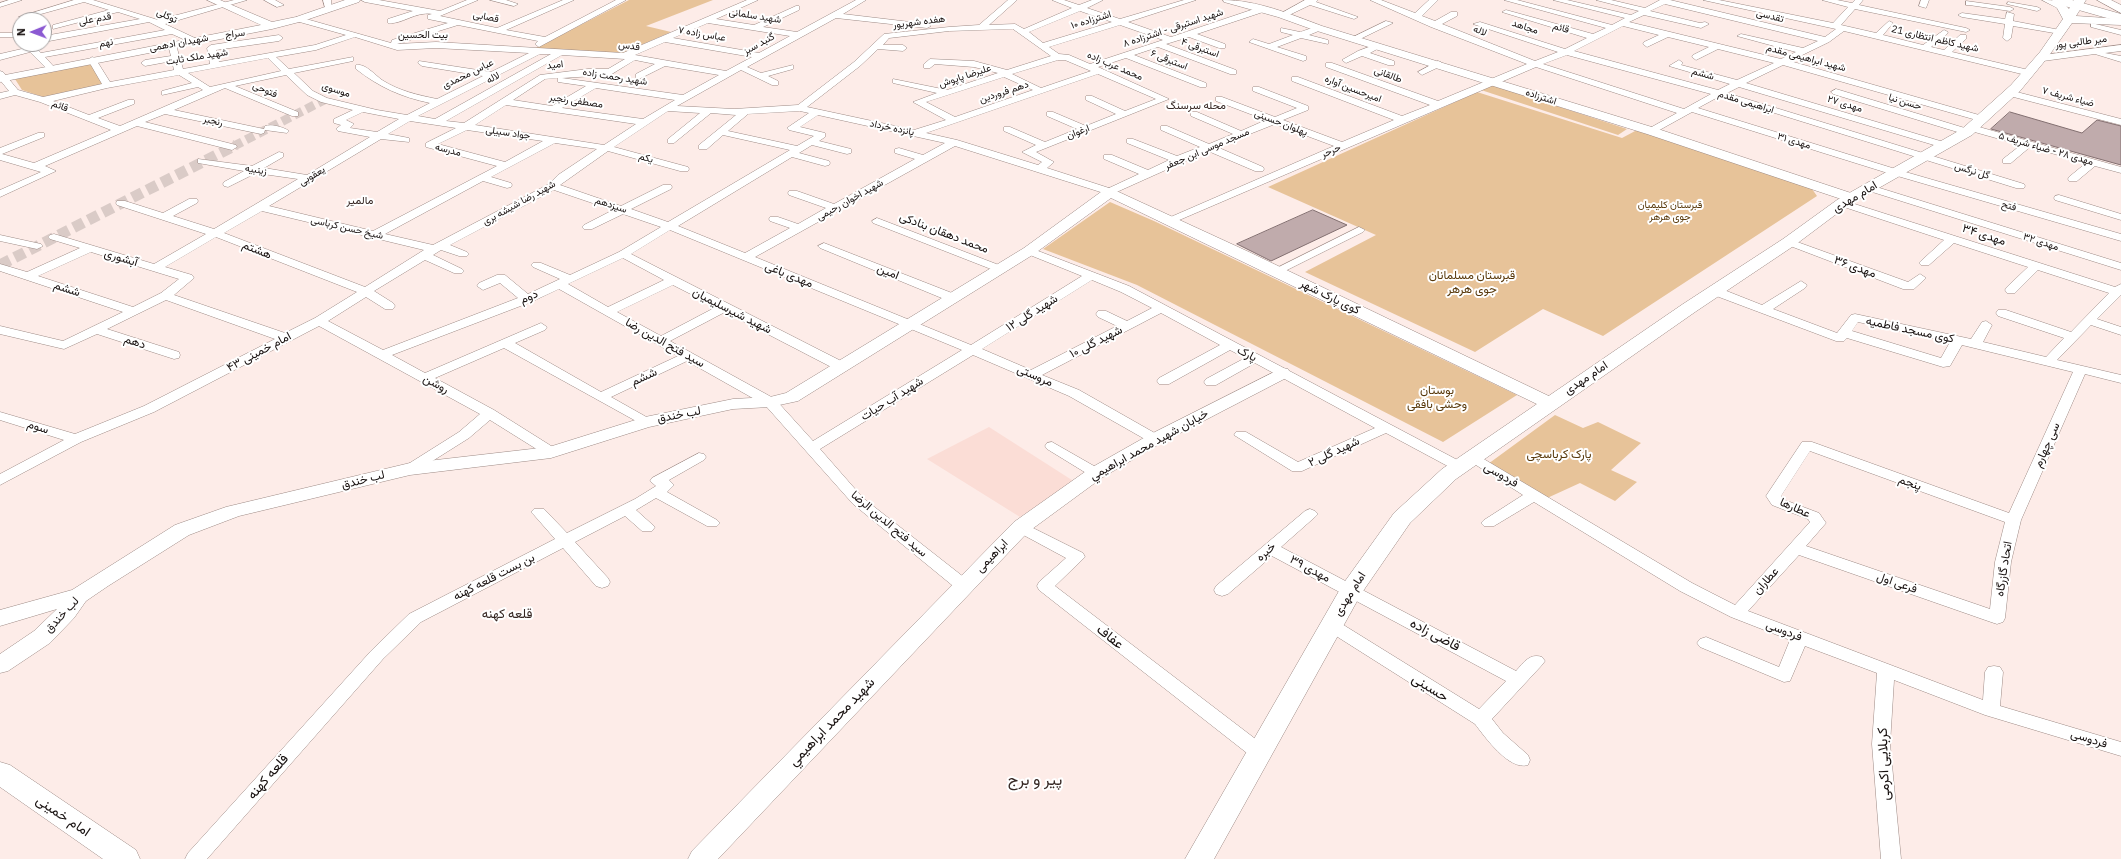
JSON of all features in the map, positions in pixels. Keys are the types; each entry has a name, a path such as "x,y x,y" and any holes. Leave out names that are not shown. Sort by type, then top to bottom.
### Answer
{"main road":[{"path":"2048,0 2061,6 2121,18"},
{"path":"2058,0 2074,9 2121,22"},
{"path":"2103,0 2121,11"},
{"path":"2074,9 2121,11"},
{"name":"امام مهدی","path":"1199,859 1351,590 1402,518 1449,474 1550,403 1789,242 1847,200 1898,173 1974,126 2030,73 2043,58 2074,9"},
{"name":"امام خمینی","path":"0,773 126,859"}],"street":[{"path":"0,4 18,0"},
{"path":"41,12 84,0"},
{"name":"توکلی","path":"84,0 154,22 194,40"},
{"path":"212,0 272,26"},
{"path":"154,22 243,0"},
{"path":"268,0 280,5"},
{"name":"شهیدان ادهمی","path":"1,77 272,26 299,19 328,5 356,0"},
{"path":"365,0 440,13 474,0"},
{"path":"387,4 397,0"},
{"path":"494,0 514,4"},
{"path":"498,30 570,0"},
{"path":"526,50 622,0"},
{"path":"624,56 754,0"},
{"name":"گنبد سبز","path":"666,108 862,0"},
{"path":"982,27 1013,0"},
{"path":"1056,0 1172,40"},
{"path":"1023,32 1099,0"},
{"name":"اشترزاده ۱۰","path":"1042,46 1192,0"},
{"name":"اشترزاده","path":"1228,0 1263,9 1377,47 1438,64 1650,131 1847,200"},
{"name":"لاله","path":"1374,0 1535,64 1688,111"},
{"path":"1416,17 1434,0"},
{"path":"1508,0 1611,27"},
{"path":"1557,0 1630,17"},
{"path":"1600,0 1701,26 1705,24"},
{"name":"شهید کاظم انتظاری 21","path":"1707,0 1839,27 2030,73"},
{"path":"1826,0 1857,3 1964,33 1946,53"},
{"path":"1282,15 1311,1 1354,17"},
{"name":"حرحر","path":"1170,221 1402,120 1440,105 1492,81 1566,52 1630,17 1665,1"},
{"name":"تقدسی","path":"1665,1 1826,40"},
{"path":"1650,131 1719,93 1740,84 1826,40 1839,27 1857,3"},
{"path":"1969,3 2011,5 2037,9"},
{"path":"2007,38 2011,5"},
{"path":"741,34 796,8"},
{"name":"شهید استبرقی - اشترزاده ۸","path":"1094,69 1129,54 1263,9"},
{"path":"1962,15 2009,23 2074,9"},
{"path":"56,27 118,10"},
{"path":"391,21 422,10"},
{"name":"قائم","path":"1506,12 1593,37"},
{"name":"قصابی","path":"440,13 431,17 546,40"},
{"path":"882,21 892,13"},
{"path":"1434,25 1454,14"},
{"path":"835,15 932,25 950,29"},
{"name":"بیت الحسین","path":"299,19 327,28 355,34 397,48 436,45 526,50"},
{"name":"شهید سلمانی","path":"707,20 799,34"},
{"name":"قدم علی","path":"52,38 154,22"},
{"path":"388,44 458,22"},
{"path":"1353,39 1389,23"},
{"name":"شهید ابراهیمی مقدم","path":"1621,23 1782,62 1974,126"},
{"path":"1878,37 1889,23"},
{"name":"مجاهد","path":"1477,24 1566,52"},
{"path":"2094,25 2121,33"},
{"name":"هفده شهریور","path":"800,108 878,47 888,36 950,29 1015,26 1057,57"},
{"path":"327,28 321,46 327,63"},
{"path":"1270,47 1318,28"},
{"path":"1284,30 1325,42"},
{"name":"نهم","path":"52,47 173,31"},
{"path":"1924,48 1944,32"},
{"name":"شهید ملک ثابت","path":"43,100 107,85 179,71 321,46 355,34"},
{"path":"487,48 515,34"},
{"path":"1189,34 1222,46"},
{"path":"1647,44 1667,34"},
{"path":"0,35 12,35"},
{"path":"1741,36 1804,51"},
{"name":"سراج","path":"215,65 211,48 241,45 279,38"},
{"name":"عباس زاده ۷","path":"664,39 760,56"},
{"path":"1253,42 1303,58"},
{"name":"استبرقی ۴","path":"1158,44 1234,72"},
{"path":"172,45 179,71 210,91"},
{"path":"1696,57 1718,46"},
{"path":"457,47 422,63 491,75"},
{"path":"878,47 903,48"},
{"path":"1346,60 1377,47"},
{"name":"استبرقی ۶","path":"1117,48 1203,85"},
{"name":"میر طالبی پور","path":"2043,58 2121,48"},
{"name":"قدس","path":"526,50 634,57 727,74"},
{"name":"عباس محمدی","path":"408,118 436,102 539,51"},
{"name":"نهم","path":"0,56 22,52"},
{"path":"35,52 51,68"},
{"name":"لاله","path":"436,122 561,52"},
{"name":"ابراهیمی مقدم","path":"1566,52 1719,93 1924,157"},
{"path":"2089,52 2121,60"},
{"path":"1361,54 1391,63"},
{"path":"591,65 605,55"},
{"name":"موسوی","path":"270,56 310,93 324,100 408,118"},
{"name":"امید","path":"465,126 543,77 588,72 610,72 634,57"},
{"path":"974,64 984,57"},
{"name":"محمد عرب زاده","path":"1057,57 1066,57 1164,98"},
{"name":"علیرضا پاپوش","path":"954,120 918,102 1057,57"},
{"path":"145,63 175,58"},
{"path":"34,167 226,85 286,71 350,59"},
{"path":"92,60 107,85"},
{"path":"927,66 933,61 974,64 1006,74 1042,91"},
{"path":"639,76 663,63"},
{"name":"ششم","path":"1679,63 1673,66 1740,84"},
{"path":"1422,72 1438,64"},
{"name":"طالقانی","path":"1330,65 1440,105"},
{"path":"359,67 378,83 394,91 436,102"},
{"path":"741,67 775,83"},
{"path":"760,76 790,67"},
{"name":"دهم فروردین","path":"915,133 1042,91 1094,69"},
{"path":"0,96 15,92 1,77"},
{"name":"شهید رحمت زاده","path":"543,77 683,98"},
{"name":"امیرحسین آواره","path":"1295,79 1402,120"},
{"path":"896,80 949,93"},
{"path":"165,93 199,84"},
{"name":"مهدی ۲۷","path":"1740,84 1944,145"},
{"name":"فتوحی","path":"226,85 295,114"},
{"path":"553,109 595,85"},
{"name":"مسجد موسی ابن جعفر","path":"1110,192 1176,160 1305,108 1256,89"},
{"name":"قائم","path":"15,92 43,100 120,130"},
{"name":"حسن نیا","path":"1836,92 1974,126"},
{"name":"ضیاء شریف ۷","path":"2009,93 2121,122"},
{"path":"1089,98 1124,114"},
{"name":"ارغوان","path":"1038,170 1049,162 1027,152 1164,98"},
{"name":"پهلوان حسینی","path":"1219,99 1273,121 1342,146"},
{"path":"89,118 131,102"},
{"name":"مصطفی رنجبر","path":"504,102 644,122"},
{"name":"پانزده خرداد","path":"666,108 746,111 800,108 954,142 1110,192"},
{"name":"شهید رضا شیشه بری","path":"367,292 438,247 553,186 562,177 666,108"},
{"path":"363,109 337,121 349,124 341,129 406,140"},
{"name":"رنجبر","path":"166,110 265,130 284,131"},
{"path":"671,141 709,110"},
{"path":"703,147 746,111"},
{"name":"مهدی ۳۱","path":"1688,111 1741,120 1844,153 1898,173"},
{"path":"810,142 822,135 792,128 816,112"},
{"path":"1050,114 1085,129"},
{"path":"1194,114 1241,134"},
{"name":"جواد سبیلی","path":"408,118 607,148"},
{"name":"یعقوبی","path":"155,268 408,118"},
{"path":"136,123 232,147"},
{"name":"مدرسه","path":"465,126 429,145 506,165"},
{"name":"مهدی ۲۸ - ضیاء شریف ۵","path":"1974,126 2028,144 2121,170"},
{"path":"1007,128 1044,145"},
{"path":"1164,128 1259,169"},
{"path":"721,132 795,152 825,163"},
{"path":"2,157 41,135"},
{"path":"376,234 553,140"},
{"path":"1130,141 1176,160"},
{"path":"810,142 847,151"},
{"name":"دوم","path":"382,355 527,299 623,254 810,142"},
{"name":"شهید اخوان رحیمی","path":"746,257 954,142"},
{"path":"2007,161 2028,144"},
{"name":"یکم","path":"607,148 684,169"},
{"path":"899,150 925,159"},
{"path":"228,184 279,155"},
{"path":"0,194 51,171 2,157"},
{"path":"1108,157 1148,174"},
{"name":"گل نرگس","path":"1924,157 2020,186"},
{"name":"زینبیه","path":"202,162 309,178"},
{"path":"2073,179 2093,162"},
{"name":"فتح","path":"1898,173 2121,238"},
{"path":"482,178 507,185"},
{"name":"سیزدهم","path":"553,186 669,226"},
{"path":"588,227 667,186"},
{"name":"مهدی ۳۲","path":"1870,188 2121,267"},
{"name":"کوی پارک شهر","path":"1110,192 1550,403"},
{"name":"لب خندق","path":"0,665 42,637 66,613 79,596 182,530 233,511 410,469 551,452 645,422 733,404 770,402 792,397 1000,269 1110,192"},
{"path":"793,193 836,208"},
{"path":"2059,198 2121,217"},
{"name":"مهدی ۳۴","path":"1847,200 1952,239 2035,266 2119,290"},
{"path":"164,217 193,201"},
{"name":"هشتم","path":"121,203 215,233 367,292 389,306"},
{"name":"شیخ حسن کرباسی","path":"260,207 463,254"},
{"path":"774,219 800,228"},
{"name":"محمد دهقان بنادکی","path":"878,221 1000,269"},
{"name":"مهدی باغی","path":"669,226 910,325"},
{"path":"1277,271 1359,230"},
{"name":"آبشوری","path":"54,237 188,278 165,296"},
{"path":"0,238 37,246"},
{"path":"1926,263 1952,239"},
{"name":"مهدی ۳۶","path":"1789,242 1907,286 1910,286 1920,278"},
{"name":"امین","path":"824,246 953,298"},
{"path":"28,276 90,248"},
{"name":"پارک","path":"1029,250 1125,289 1386,428 1466,462"},
{"name":"شهید شیرسلیمیان","path":"623,254 842,367"},
{"path":"424,255 458,271"},
{"path":"537,265 564,282"},
{"path":"2011,290 2035,266"},
{"name":"ششم","path":"0,267 134,311"},
{"name":"شهید گلی ۱۲","path":"972,350 1091,276"},
{"path":"483,286 502,278 527,299"},
{"path":"608,311 672,280"},
{"name":"سید فتح الدین رضا","path":"564,282 608,311 770,402"},
{"path":"1764,309 1801,285"},
{"path":"2049,361 2119,290"},
{"path":"1715,291 1840,338 1845,333 1894,355 1945,363 1958,340"},
{"name":"امام خمینی ۴۳","path":"0,480 76,439 150,409 319,321 367,292"},
{"path":"0,330 64,345 165,296 286,338"},
{"path":"660,341 725,307"},
{"name":"شهید گلی ۱۰","path":"1032,375 1161,308"},
{"path":"2002,313 2073,336"},
{"path":"1102,314 1128,326"},
{"name":"کوی مسجد فاطمیه","path":"1845,333 1854,318 1958,340 2121,379"},
{"path":"2088,320 2121,331"},
{"name":"روشن","path":"319,321 489,413 551,452"},
{"name":"مروستی","path":"910,325 1074,393 1155,439"},
{"path":"1975,344 1986,325"},
{"path":"424,378 541,327"},
{"name":"دهم","path":"97,330 174,355"},
{"path":"505,343 645,422"},
{"path":"1164,382 1229,345"},
{"name":"شهید آب حیات","path":"812,448 972,350"},
{"name":"ششم","path":"600,397 688,356"},
{"path":"1211,382 1255,358"},
{"name":"سی چهارم","path":"2013,520 2081,369"},
{"name":"خيابان شهيد محمد ابراهيمي","path":"1022,527 1096,473 1155,439 1282,373"},
{"name":"سید فتح الدین الرضا","path":"770,402 858,501 964,586"},
{"path":"410,469 464,435 489,413"},
{"name":"سوم","path":"0,416 76,439"},
{"name":"شهید گلی ۲","path":"1241,436 1297,468 1386,428"},
{"name":"پنجم","path":"1807,445 2013,520"},
{"name":"عطارها","path":"1796,548 1818,523 1817,519 1776,502 1773,496 1807,445"},
{"path":"1052,446 1096,473"},
{"path":"699,457 657,481 661,489 712,523"},
{"name":"فردوسی","path":"1466,462 1535,495 1686,587 1737,613 1991,710 2121,749"},
{"name":"بن بست قلعه کهنه","path":"341,694 377,655 415,618 626,509 661,489"},
{"path":"1489,523 1535,495"},
{"path":"626,509 647,528"},
{"path":"539,512 602,582"},
{"name":"خبره","path":"1222,590 1310,514"},
{"name":"اتحاد گازرگاه","path":"1998,618 2003,562 2013,520"},
{"name":"ابراهیمی","path":"964,586 1022,527"},
{"name":"عفاف","path":"1022,527 1077,557 1045,586 1259,752"},
{"name":"مهدی ۳۹","path":"1270,548 1351,590"},
{"name":"عطاران","path":"1737,613 1796,548"},
{"name":"فرعی اول","path":"1796,548 1998,618"},
{"name":"شهيد محمد ابراهيمي","path":"701,859 964,586"},
{"name":"قاضی زاده","path":"1351,590 1519,680"},
{"path":"0,618 79,596"},
{"name":"حسینی","path":"1331,625 1481,719 1496,738 1521,760"},
{"path":"1706,643 1784,676 1800,637"},
{"path":"1481,719 1536,661"},
{"name":"کربلایی اکرمی","path":"1886,670 1881,744 1891,859"},
{"path":"1991,710 1994,672"},
{"name":"قلعه کهنه","path":"195,859 341,694"}],"shaded area":[{"path":"989,427 1075,482 1020,517 927,459"}],"green space":[{"path":"629,0 713,0 646,26 671,32 618,55 530,51"},
{"path":"93,63 105,84 46,98 22,90 15,79"},
{"path":"1493,85 1627,129 1618,135 1481,90"},
{"name":"قبرستان مسلمانان جوی هرهر","path":"1477,92 1622,138 1637,130 1812,189 1817,196 1603,336 1543,309 1475,352 1305,272 1376,235 1268,187"},
{"name":"بوستان وحشی بافقی","path":"1110,202 1154,221 1517,395 1443,442 1137,285 1043,249"},
{"name":"پارک کرباسچی","path":"1555,415 1583,428 1598,422 1641,443 1611,470 1637,482 1615,501 1580,483 1545,499 1488,464"}],"building":[{"path":"2010,112 2082,133 2097,120 2121,126 2121,165 1991,129"},
{"path":"1313,210 1347,225 1271,261 1237,244"}],"tunnel":[{"path":"234,146 324,100"},
{"path":"0,265 236,145"}],"district":[{"name":"محله سرسنگ","path":"1196,106"},
{"name":"مالمیر","path":"360,201"},
{"name":"قلعه کهنه","path":"507,614"},
{"name":"پیر و برج","path":"1035,780"}],"park label":[{"name":"قبرستان کلیمیان جوی هرهر","path":"1670,210"}]}
